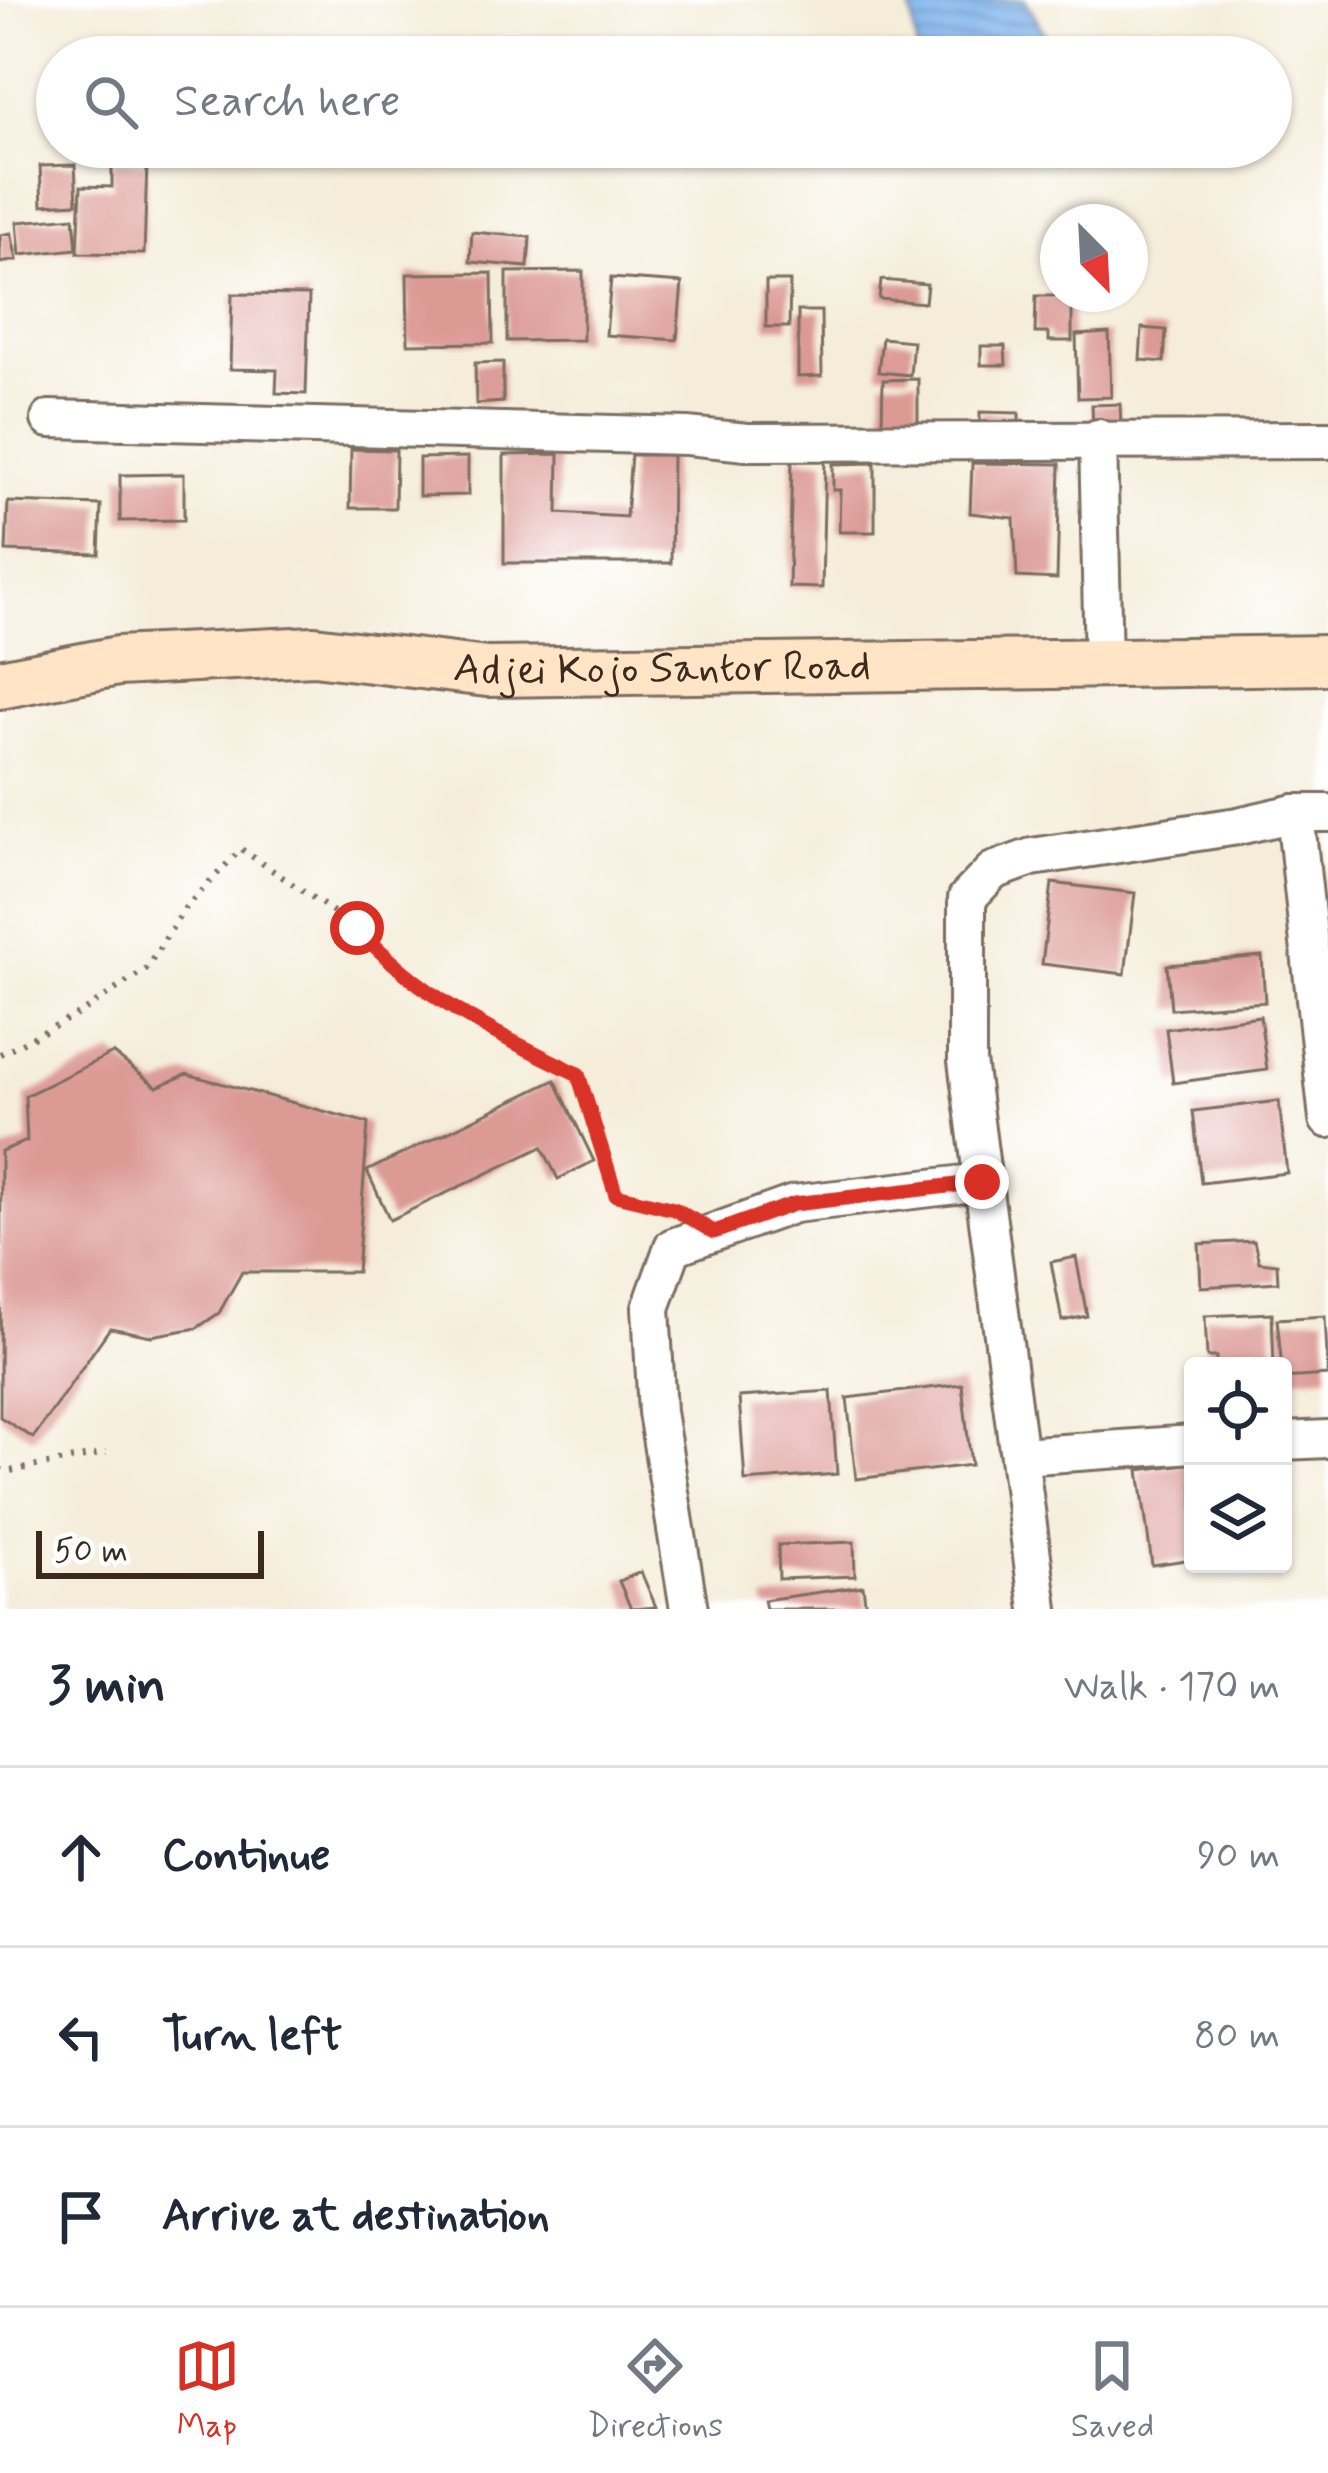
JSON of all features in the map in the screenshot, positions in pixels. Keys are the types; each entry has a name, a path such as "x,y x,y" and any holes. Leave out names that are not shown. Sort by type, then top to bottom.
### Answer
{"street":[{"path":"50,419 686,436 747,442 1328,440"},
{"path":"1098,438 1102,665"},
{"name":"Adjei Kojo Santor Road","path":"0,684 118,661 314,651 487,672 1328,660"},
{"path":"1040,1609 967,1060 967,898 993,871 1032,857 1311,813 1328,1119"},
{"path":"689,1609 657,1412 651,1308 673,1247 794,1204 982,1182"},
{"path":"1292,1441 1328,1439"},
{"path":"1020,1456 1184,1445"}],"path":[{"path":"0,1054 82,1012 146,968 185,908 241,849 357,928 398,972 470,1022 578,1074 616,1195 674,1209 714,1232"},
{"path":"0,1469 5,1472 106,1454"}],"water":[{"path":"910,0 1025,0 1046,36 915,36"}],"building":[{"path":"40,168 75,168 77,203 42,205"},
{"path":"112,168 147,168 144,254 78,253 81,186 112,187"},
{"path":"74,217 77,249 20,255 17,222"},
{"path":"472,232 530,237 528,267 470,262"},
{"path":"11,233 17,260 0,263 0,235"},
{"path":"583,271 583,340 507,341 507,272"},
{"path":"492,273 493,343 408,344 407,274"},
{"path":"611,278 682,283 677,340 606,335"},
{"path":"881,280 927,284 925,303 879,299"},
{"path":"766,281 790,281 789,327 766,327"},
{"path":"232,294 309,295 306,394 276,393 277,370 230,369"},
{"path":"1036,296 1040,296 1040,312 1072,312 1072,341 1049,341 1049,333 1035,333"},
{"path":"798,311 821,311 822,376 798,377"},
{"path":"1142,328 1166,330 1164,362 1140,360"},
{"path":"1109,333 1111,397 1078,398 1076,335"},
{"path":"882,338 913,341 910,375 878,372"},
{"path":"981,346 1005,346 1006,365 981,365"},
{"path":"503,362 503,402 476,404 475,363"},
{"path":"918,379 918,424 882,424 883,380"},
{"path":"1120,404 1121,426 1093,428 1092,405"},
{"path":"980,412 1019,413 1019,435 980,435"},
{"path":"351,449 396,450 395,508 350,508"},
{"path":"559,454 558,513 626,517 631,455 672,455 671,563 504,563 504,455"},
{"path":"468,457 468,495 419,496 419,458"},
{"path":"792,459 825,460 822,588 789,587"},
{"path":"875,463 875,532 839,532 840,490 833,490 833,464"},
{"path":"972,463 1060,464 1057,579 1017,577 1014,518 970,513"},
{"path":"184,474 184,520 120,521 120,475"},
{"path":"8,502 101,505 99,554 6,551"},
{"path":"1052,883 1135,893 1125,974 1042,964"},
{"path":"1262,956 1265,1002 1171,1009 1167,965"},
{"path":"1260,1016 1267,1070 1173,1083 1166,1029"},
{"path":"113,1053 157,1087 187,1074 368,1123 357,1272 242,1272 219,1313 197,1328 151,1336 110,1328 33,1438 0,1417 1,1151 27,1141 25,1096"},
{"path":"555,1080 594,1161 558,1179 542,1147 390,1220 367,1171"},
{"path":"1279,1101 1287,1173 1201,1183 1193,1111"},
{"path":"1254,1241 1259,1262 1277,1264 1278,1282 1201,1287 1199,1244"},
{"path":"1076,1257 1087,1316 1062,1321 1051,1262"},
{"path":"1272,1313 1274,1357 1207,1357 1205,1316"},
{"path":"1325,1316 1328,1375 1292,1377 1292,1357 1281,1357 1277,1319"},
{"path":"962,1384 971,1465 856,1479 847,1398"},
{"path":"831,1391 837,1474 745,1481 739,1397"},
{"path":"1184,1464 1184,1560 1152,1565 1139,1470"},
{"path":"854,1542 855,1576 779,1579 778,1545"},
{"path":"641,1572 656,1607 631,1609 619,1581"},
{"path":"863,1586 866,1609 766,1609 764,1600"}],"route":[{"path":"357,928 398,972 470,1022 578,1074 616,1195 674,1209 714,1232 794,1204 982,1182"}]}
